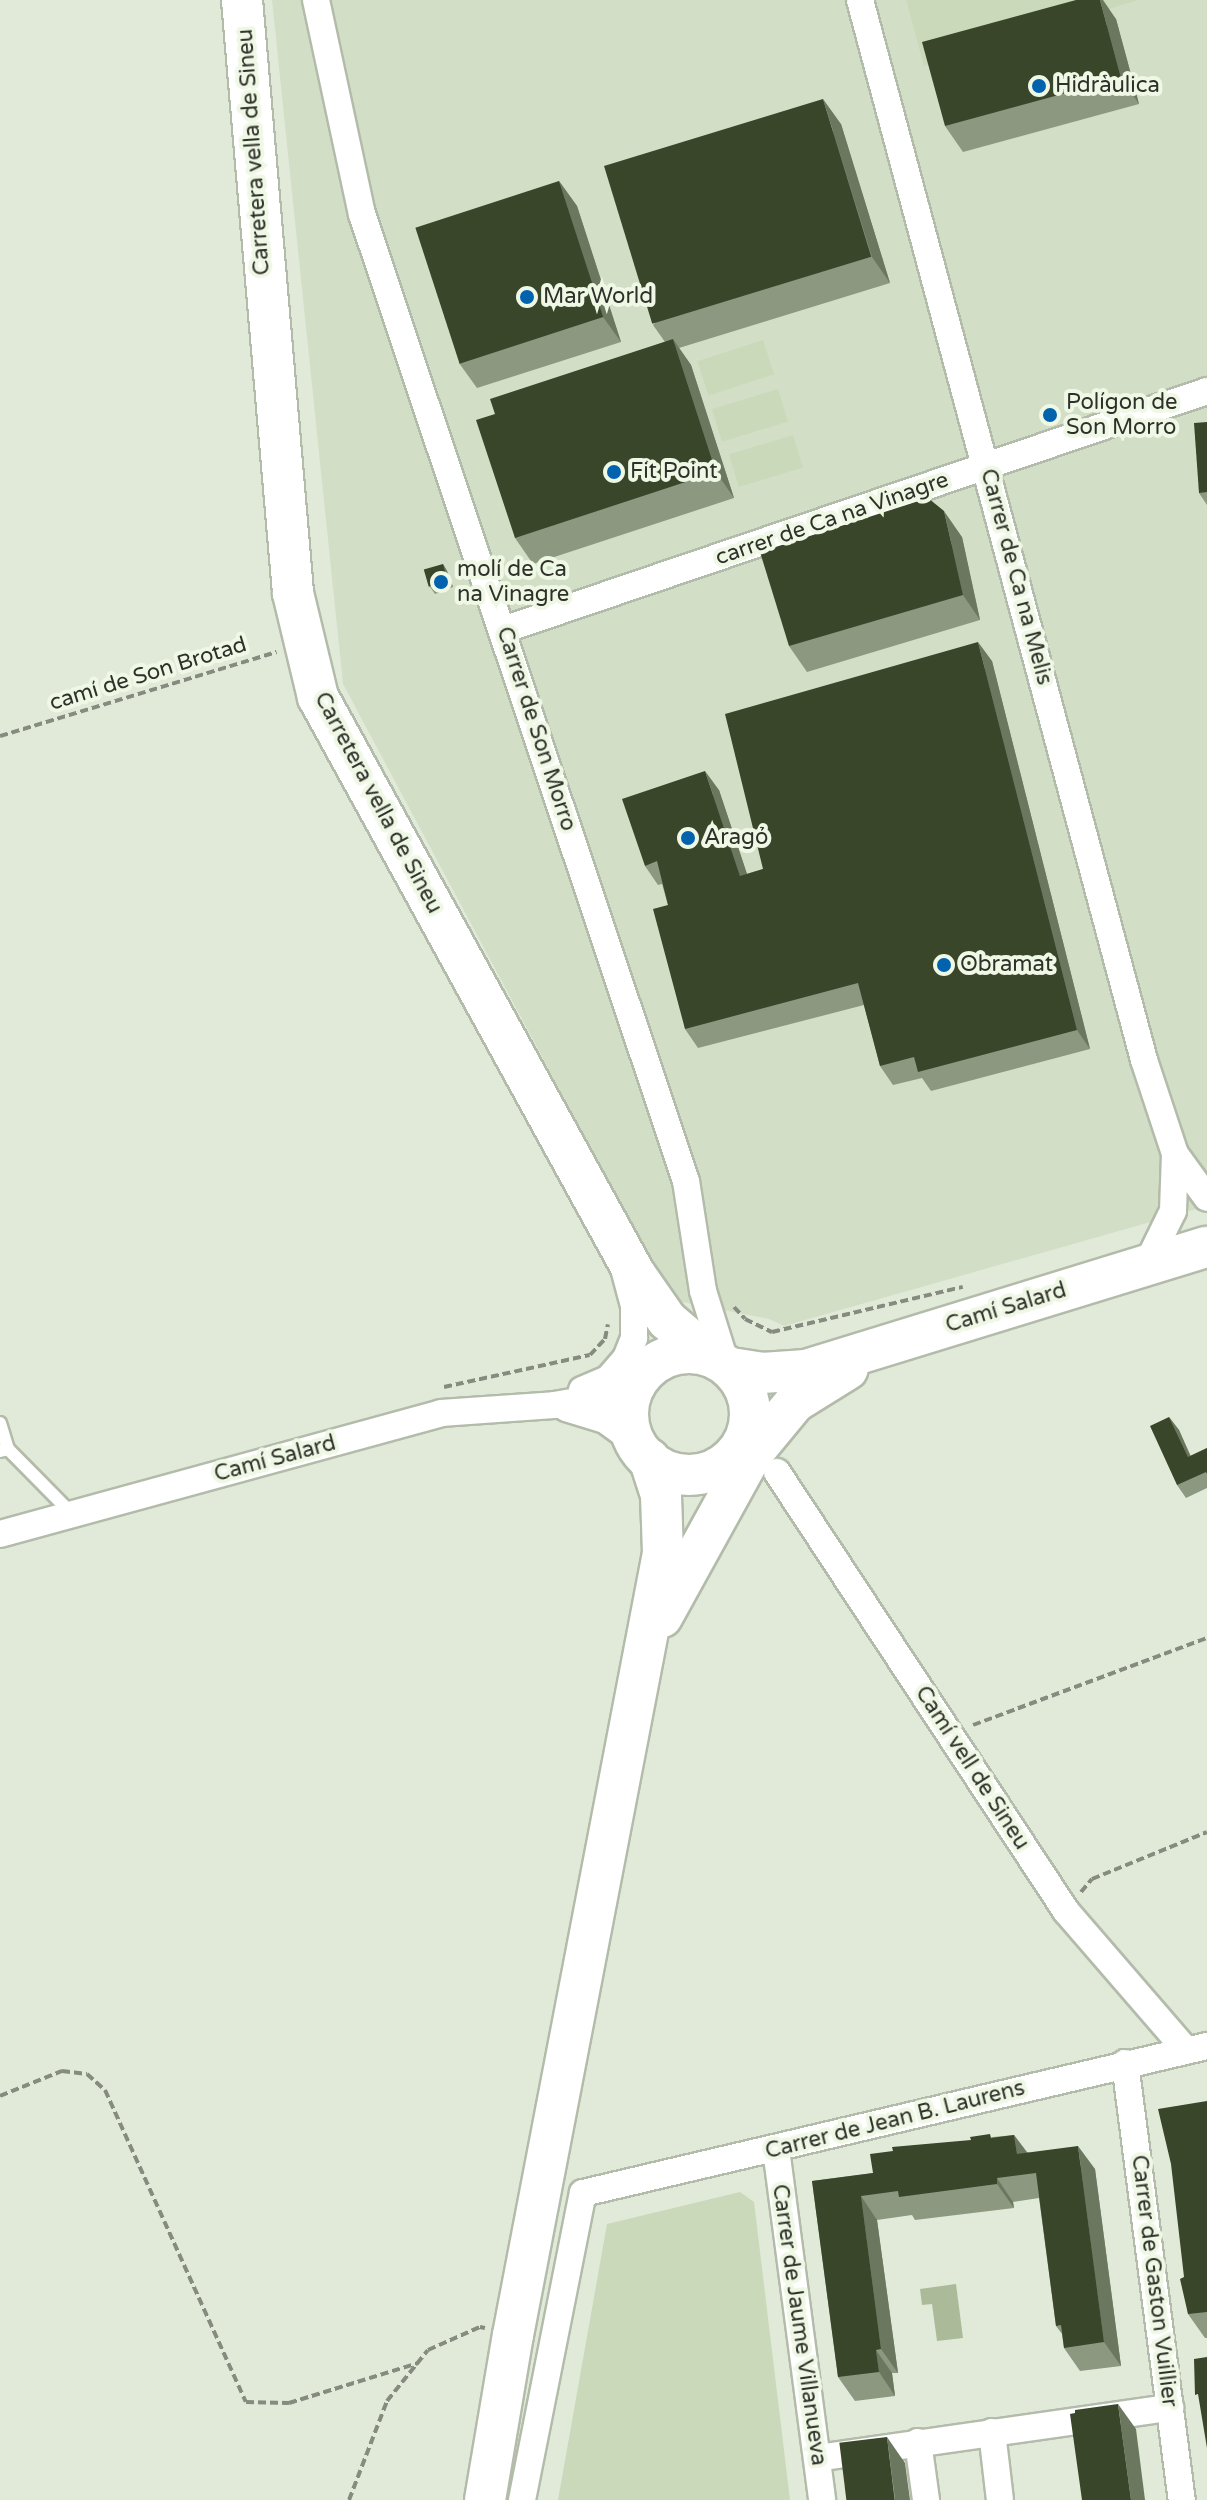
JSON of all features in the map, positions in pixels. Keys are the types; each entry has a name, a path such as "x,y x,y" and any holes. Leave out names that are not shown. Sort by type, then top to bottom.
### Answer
{"main road":[{"name":"Carretera vella de Sineu","path":"242,0 293,593 318,697 635,1274 667,1320 721,1361"},
{"name":"Camí Salard","path":"721,1361 762,1373 806,1370 1207,1247"},
{"name":"Carretera vella de Sineu","path":"635,1274 649,1322 650,1351 640,1379"},
{"path":"643,1652 727,1495 774,1425 795,1402 896,1341"},
{"path":"485,2500 513,2335 663,1553 661,1495 627,1417 640,1379 673,1356 721,1361 746,1391 750,1418 741,1446 702,1484 663,1553"},
{"name":"Camí Salard","path":"750,1418 806,1370"},
{"path":"641,1449 671,1472 686,1475 714,1469"}],"street":[{"name":"Carrer de Son Morro","path":"316,0 362,214 686,1181 700,1273 721,1361"},
{"name":"Carrer de Ca na Melis","path":"860,0 1144,1060 1175,1154 1207,1198"},
{"name":"carrer de Ca na Vinagre","path":"503,630 1207,391"},
{"name":"Carrer de Ca na Melis","path":"1146,1266 1173,1211 1175,1154"},
{"path":"524,1407 608,1379 626,1358 634,1338 634,1306 615,1237"},
{"name":"Camí Salard","path":"0,1534 441,1413 554,1405 606,1396 640,1379"},
{"name":"Camí Salard","path":"554,1405 591,1413 641,1449"},
{"name":"Camí vell de Sineu","path":"777,1472 1066,1911 1197,2048"},
{"name":"Carrer de Jean B. Laurens","path":"522,2500 583,2193 1197,2048"},
{"name":"Carrer de Gaston Vuillier","path":"1125,2063 1182,2500"},
{"name":"Carrer de Jaume Villanueva","path":"776,2149 822,2500"},
{"path":"817,2458 1170,2408"},
{"path":"992,2432 1000,2500"},
{"path":"918,2442 926,2500"}],"lane":[{"path":"0,1423 4,1450 72,1514"}],"path":[{"name":"camí de Son Brotad","path":"0,736 305,644"},
{"path":"949,1734 1207,1638"},
{"path":"1066,1911 1092,1879 1207,1832"},
{"path":"0,2096 62,2071 87,2074 105,2090 246,2402 289,2403 418,2363"},
{"path":"349,2500 387,2401 428,2350 480,2327 513,2335"}],"shaded area":[{"path":"272,0 1207,0 1207,1206 784,1326 769,1319 672,1300 343,684"},
{"path":"906,0 1138,0 924,66"},
{"path":"763,340 774,374 709,396 697,361"},
{"path":"778,389 788,422 722,442 712,409"},
{"path":"793,435 803,468 739,487 729,455"},
{"path":"740,2192 754,2202 790,2500 558,2500 607,2224"},
{"path":"956,2284 963,2338 937,2341 932,2304 922,2305 920,2289"}],"building":[{"name":"Hidràulica","path":"1076,0 1100,0 1121,78 945,126 922,42"},
{"path":"823,99 871,257 652,324 604,166"},
{"name":"Mar World","path":"559,181 603,317 460,364 415,228"},
{"name":"Fit Point","path":"673,339 716,472 515,538 476,420 495,414 490,399"},
{"path":"1207,422 1207,492 1199,493 1194,423"},
{"path":"928,498 944,511 963,595 789,646 760,552"},
{"path":"443,564 448,581 429,587 424,570"},
{"path":"978,642 1077,1030 918,1072 914,1057 880,1066 858,983 685,1029 653,909 668,905 657,861 645,866 622,799 705,771 740,876 763,869 725,714"},
{"path":"1169,1417 1188,1457 1207,1448 1207,1474 1177,1485 1150,1426"},
{"path":"1207,2101 1207,2312 1188,2314 1180,2279 1184,2277 1171,2164 1158,2109"},
{"path":"990,2134 991,2138 1014,2135 1017,2154 1078,2146 1104,2342 1064,2348 1061,2325 1056,2326 1036,2173 997,2178 997,2184 899,2197 898,2191 861,2196 881,2349 876,2350 879,2372 838,2377 812,2181 873,2173 870,2154 893,2151 892,2147 971,2140 970,2137"},
{"path":"1207,2357 1207,2448 1198,2394 1195,2395 1194,2359"},
{"path":"1118,2404 1131,2500 1082,2500 1070,2414 1075,2410"},
{"path":"887,2437 895,2500 846,2500 839,2443"}],"place":[{"name":"Hidràulica","path":"1039,86"},
{"name":"Mar World","path":"527,297"},
{"name":"Polígon de Son Morro","path":"1050,415"},
{"name":"Fit Point","path":"614,472"},
{"name":"molí de Ca na Vinagre","path":"441,582"},
{"name":"Aragó","path":"688,838"},
{"name":"Obramat","path":"944,965"}]}
